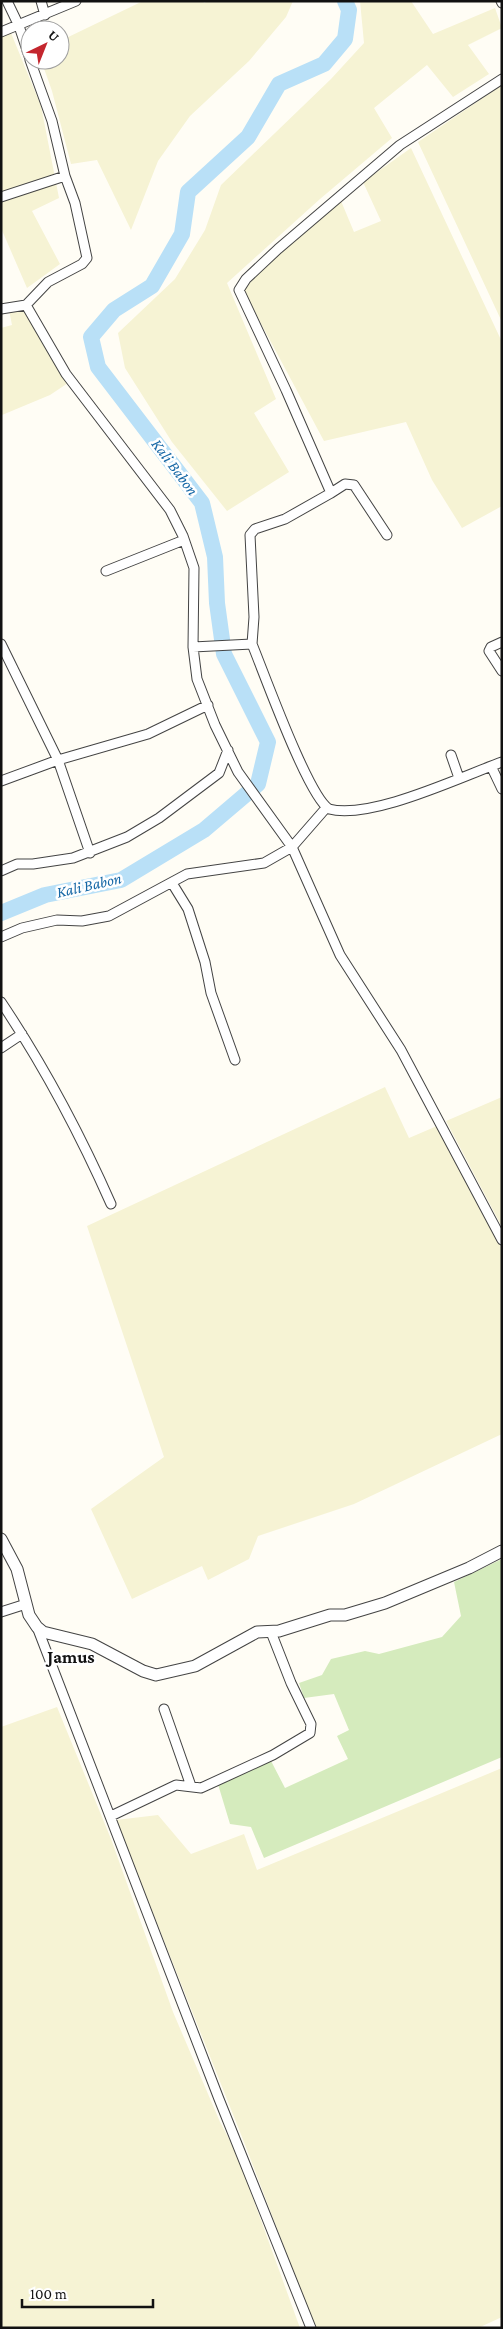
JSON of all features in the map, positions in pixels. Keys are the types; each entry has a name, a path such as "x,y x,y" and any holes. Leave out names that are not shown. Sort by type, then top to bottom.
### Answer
{"street":[{"path":"7,1 20,29"},
{"path":"41,1 45,15"},
{"path":"1,32 76,1"},
{"path":"1,309 26,304 48,282 82,264 87,258 76,203 65,176 52,121 34,70"},
{"path":"331,493 286,390 239,290 240,287 278,249 400,145 502,79"},
{"path":"1,197 65,176"},
{"path":"26,304 66,374 170,510 194,568 197,679 238,772 292,847 340,955 401,1050 502,1240"},
{"path":"387,535 354,486 345,484 285,519 255,529 250,535 254,617 249,644 294,748 318,797 326,808 334,811 363,810 384,806 502,762"},
{"path":"106,571 184,540"},
{"path":"502,642 491,647 489,651 502,671"},
{"path":"1,644 58,760 90,853"},
{"path":"197,646 249,644"},
{"path":"1,781 58,760 148,734 208,705"},
{"path":"1,871 17,864 72,858 90,853 127,837 200,789 219,773 228,750"},
{"path":"451,755 459,778"},
{"path":"490,766 502,789"},
{"path":"1,937 22,928 57,920 82,921 109,916 187,874 264,863 292,847 326,808"},
{"path":"172,883 188,909 205,962 211,993 235,1060"},
{"path":"1,1002 22,1034 63,1106 91,1159 111,1204"},
{"path":"1,1048 22,1034"},
{"path":"1,1538 17,1569 26,1604 111,1816 219,2099 311,2328"},
{"path":"36,1627 43,1632 92,1644 143,1671 156,1675 195,1666 257,1632 271,1632 308,1624 330,1615 345,1615 385,1604 469,1568 502,1551"},
{"path":"1,1612 26,1604"},
{"path":"111,1816 166,1788 182,1784 201,1788 273,1754 312,1730 271,1632"},
{"path":"164,1709 191,1786"}],"shaded area":[{"path":"143,1 203,1 204,3 208,1 293,1 286,17 249,61 190,116 158,161 131,230 97,160 71,164 45,70 70,70 70,36"},
{"path":"360,1 411,1 433,34 495,8 502,28 468,45 489,74 453,97 427,65 374,108 392,138 320,199 227,283 276,399 254,413 289,472 227,511 172,442 125,368 118,333 175,279 205,230 221,185 331,79 364,43"},
{"path":"11,33 20,55 20,70 26,70 41,106 59,198 32,211 60,264 27,288 1,228 1,37"},
{"path":"502,85 502,322 418,142"},
{"path":"411,148 502,342 502,506 462,528 432,480 406,422 324,441 243,290 272,260 341,201 354,232 381,221 363,182"},
{"path":"24,307 68,383 50,395 2,415 1,328 12,325 9,310"},
{"path":"385,1087 409,1138 437,1126 502,1249 502,1434 354,1504 258,1536 249,1559 208,1580 202,1566 132,1599 91,1509 164,1457 87,1226"},
{"path":"502,1097 502,1227 446,1121"},
{"path":"57,1707 111,1839 173,2012 220,2122 237,2154 300,2328 1,2328 1,1727"},
{"path":"502,1768 502,2317 478,2328 315,2328 244,2142 116,1820 158,1815 191,1854 244,1834 257,1870"}],"green space":[{"path":"502,1559 502,1757 264,1858 251,1827 230,1824 217,1781 270,1759 285,1788 348,1759 337,1736 349,1730 334,1694 304,1698 299,1683 322,1675 331,1659 365,1651 379,1654 442,1637 461,1616 454,1582"}],"waterway":[{"name":"Kali Babon","path":"1,913 45,895 121,880 204,830 258,784 268,742 224,654 217,603 215,557 202,503 98,367 91,337 114,310 152,286 182,234 188,192 248,137 279,84 324,64 345,39 349,10 345,1"}],"district":[{"name":"Jamus","path":"71,1657"}]}
